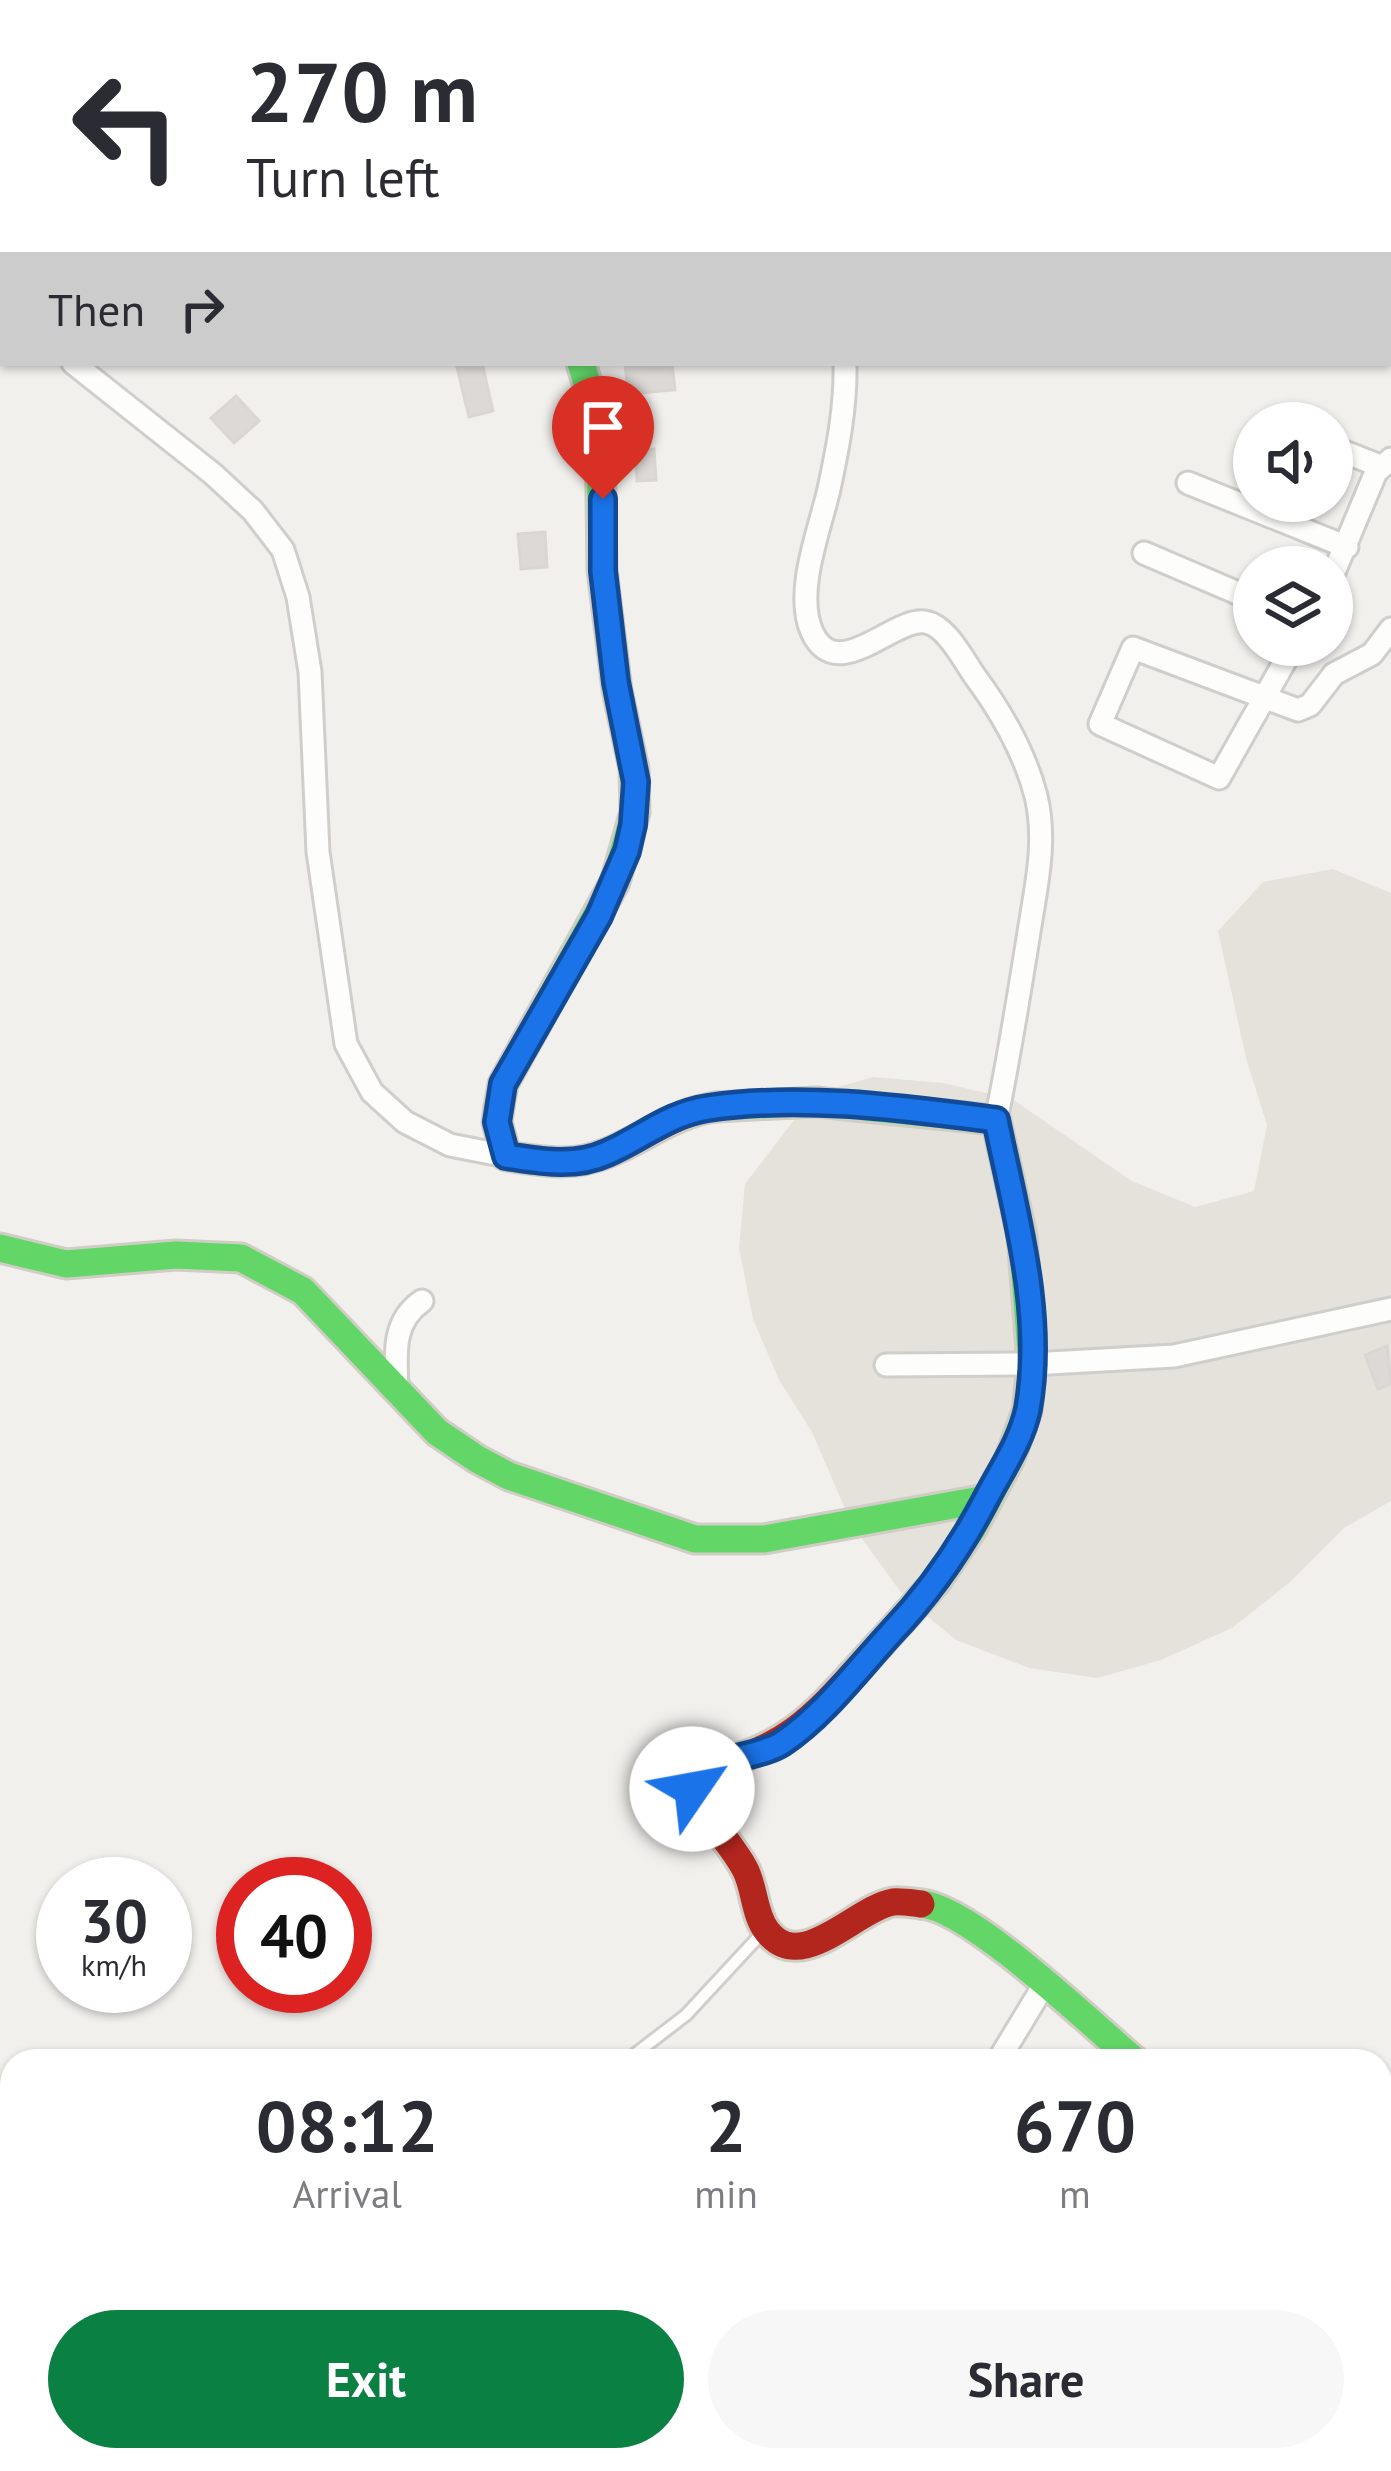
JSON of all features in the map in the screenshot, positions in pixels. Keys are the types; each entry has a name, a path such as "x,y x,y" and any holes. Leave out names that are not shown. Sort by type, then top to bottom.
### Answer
{"street":[{"path":"77,366 213,474 253,511 283,550 298,597 310,672 318,852 346,1044 372,1092 405,1122 450,1145 546,1163 604,1155 690,1112 751,1104 920,1110 996,1120"},
{"path":"506,1156 497,1122 503,1084 615,882 627,851 636,803 603,571 604,442 596,399 582,366"},
{"path":"845,366 843,418 809,578 808,612 814,636 823,647 838,652 858,649 913,624 933,626 986,690 1035,794 1041,853 996,1120 1022,1236 1032,1364 1027,1412 972,1529 936,1582 814,1717 765,1752 710,1765 694,1776 693,1796 738,1855 765,1930 782,1944 804,1947 891,1902 930,1904 969,1923 1121,2049"},
{"path":"1347,546 1386,463 1353,453"},
{"path":"1188,483 1345,546"},
{"path":"1144,553 1233,591"},
{"path":"1282,666 1264,699 1219,778 1100,724 1133,649 1264,699 1298,710 1310,705 1334,674 1372,654 1391,629"},
{"path":"0,1247 66,1264 176,1255 241,1258 304,1292 437,1432 509,1476 695,1539 764,1539 986,1499"},
{"path":"397,1389 398,1329 409,1310 422,1301"},
{"path":"886,1365 1174,1356 1391,1310"},
{"path":"1005,2049 1044,1985"}],"lane":[{"path":"642,2049 686,2015 765,1930"}],"shaded area":[{"path":"1333,869 1391,893 1391,1501 1344,1528 1289,1583 1232,1628 1161,1660 1097,1678 1029,1668 956,1640 905,1598 852,1525 812,1432 779,1380 753,1319 739,1248 745,1184 814,1094 873,1077 943,1083 1012,1099 1132,1181 1195,1207 1254,1191 1267,1125 1246,1058 1218,931 1263,882"}],"building":[{"path":"457,366 483,366 493,411 469,417"},
{"path":"625,366 672,366 675,390 628,394"},
{"path":"236,396 259,421 234,443 211,418"},
{"path":"654,449 656,480 637,481 635,450"},
{"path":"545,532 547,567 521,569 518,534"},
{"path":"1387,1346 1391,1384 1378,1389 1365,1355"}],"traffic: fast":[{"path":"499,1107 503,1084 615,882 635,812 634,769 617,690 602,570 600,427 582,366"},
{"path":"716,1107 816,1102 996,1120 1022,1236 1032,1364 1027,1411 1009,1460 972,1529 936,1582 880,1644"},
{"path":"0,1248 66,1264 176,1255 241,1258 303,1291 437,1432 477,1459 509,1476 695,1539 764,1539 986,1499"},
{"path":"921,1904 942,1910 999,1946 1121,2049"}],"traffic: jam":[{"path":"499,1107 497,1122 506,1156 560,1162 608,1153 683,1116 716,1107"},
{"path":"880,1644 840,1688 783,1738 703,1768 692,1782 702,1806 745,1869 763,1925 781,1943 812,1943 893,1902 921,1904"}],"route":[{"path":"603,499 603,571 616,682 636,782 633,825 599,916 503,1084 497,1122 506,1156 546,1163 582,1160 604,1155 668,1119 751,1104 920,1110 996,1120 1022,1236 1032,1364 1027,1412 1009,1460 972,1529 936,1582 814,1717 765,1752 703,1768 694,1776 692,1789"}]}
